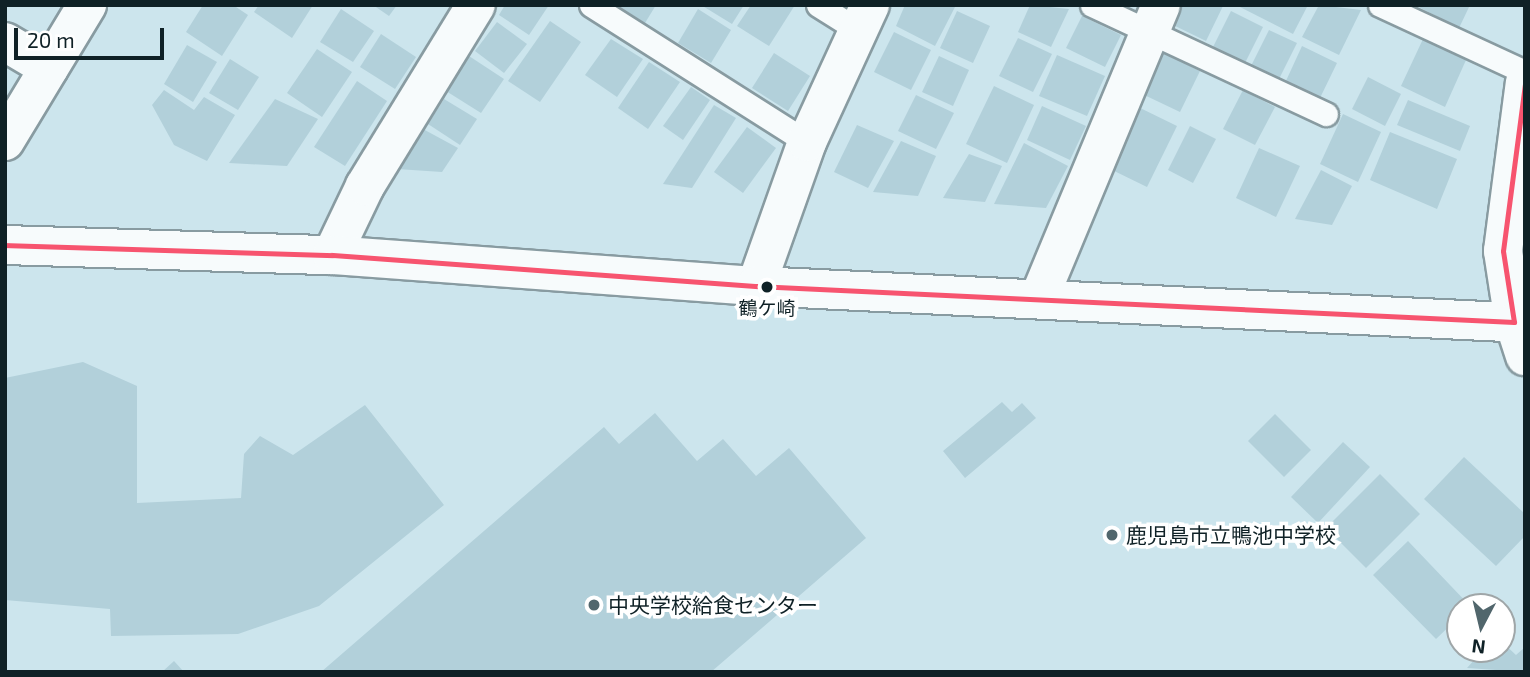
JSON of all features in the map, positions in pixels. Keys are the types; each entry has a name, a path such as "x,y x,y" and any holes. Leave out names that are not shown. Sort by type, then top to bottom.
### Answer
{"street":[{"path":"5,141 87,5"},
{"path":"332,255 365,187 476,5"},
{"path":"757,286 807,142 864,18"},
{"path":"1039,298 1155,18"},
{"path":"5,42 49,68"},
{"path":"5,245 332,255 757,286 1039,298 1521,334 1503,251 1525,82"}],"lane":[{"path":"591,5 807,142"},
{"path":"818,5 864,18"},
{"path":"1092,5 1155,18 1326,114"},
{"path":"1380,5 1525,72"}],"building":[{"path":"203,5 233,5 248,15 222,56 186,32"},
{"path":"259,5 313,5 292,38 254,12"},
{"path":"373,5 397,5 389,16"},
{"path":"505,5 549,5 529,35 499,15"},
{"path":"617,5 656,5 645,23"},
{"path":"701,5 744,5 732,24"},
{"path":"751,5 795,5 769,46 737,26"},
{"path":"905,5 955,7 935,46 896,26"},
{"path":"1030,5 1069,9 1051,47 1018,32"},
{"path":"1173,5 1223,6 1206,41 1165,21"},
{"path":"1236,5 1308,5 1293,34"},
{"path":"1319,5 1361,10 1339,55 1302,37"},
{"path":"1415,5 1470,5 1459,28"},
{"path":"341,9 374,31 353,62 320,42"},
{"path":"698,9 731,30 711,63 678,43"},
{"path":"957,11 990,26 973,63 940,48"},
{"path":"1231,11 1263,27 1244,65 1212,49"},
{"path":"1082,16 1121,35 1105,67 1066,48"},
{"path":"550,21 581,42 540,102 508,81"},
{"path":"497,22 527,44 504,73 475,51"},
{"path":"1269,30 1297,43 1279,79 1251,66"},
{"path":"894,32 931,50 911,90 874,72"},
{"path":"381,34 416,57 395,89 360,67"},
{"path":"1018,38 1052,54 1033,92 999,76"},
{"path":"611,39 643,59 617,97 585,75"},
{"path":"1423,39 1466,60 1445,107 1401,86"},
{"path":"187,45 217,62 193,102 164,84"},
{"path":"1302,46 1337,63 1319,100 1285,83"},
{"path":"317,49 352,72 322,117 287,93"},
{"path":"1158,50 1200,71 1180,112 1138,92"},
{"path":"774,53 810,76 788,111 752,88"},
{"path":"1057,55 1105,76 1087,116 1039,96"},
{"path":"469,56 504,79 481,113 446,91"},
{"path":"939,56 969,70 953,106 922,92"},
{"path":"230,59 259,77 238,110 209,93"},
{"path":"649,62 680,82 648,129 618,108"},
{"path":"1368,77 1401,94 1385,126 1352,109"},
{"path":"357,81 387,101 345,166 314,147"},
{"path":"994,86 1034,105 1007,163 966,144"},
{"path":"691,87 710,100 683,140 663,126"},
{"path":"164,90 194,110 204,97 235,115 207,161 174,145 152,105"},
{"path":"1243,90 1275,107 1255,145 1223,129"},
{"path":"916,95 954,113 936,149 898,131"},
{"path":"275,99 318,119 287,166 229,163"},
{"path":"444,99 477,119 460,145 428,124"},
{"path":"1408,100 1470,126 1460,151 1397,125"},
{"path":"714,105 736,118 692,188 663,184"},
{"path":"1134,105 1177,126 1147,187 1104,166"},
{"path":"1042,106 1086,126 1070,160 1027,140"},
{"path":"1343,114 1381,132 1358,182 1320,164"},
{"path":"857,125 894,141 868,188 834,172"},
{"path":"1190,126 1216,139 1193,183 1168,170"},
{"path":"747,127 776,148 743,193 714,172"},
{"path":"423,129 458,148 442,172 397,169"},
{"path":"1390,132 1457,159 1437,209 1370,180"},
{"path":"901,141 936,156 918,196 873,192"},
{"path":"1024,143 1068,166 1046,208 994,204"},
{"path":"1259,148 1300,166 1276,217 1236,198"},
{"path":"969,154 1002,166 985,202 943,198"},
{"path":"1321,170 1352,186 1332,225 1295,219"},
{"path":"83,362 137,386 137,503 241,498 244,454 260,436 293,455 365,405 444,505 319,606 238,634 111,636 110,609 5,600 5,378"},
{"path":"1002,402 1012,412 1022,403 1036,418 965,478 943,451"},
{"name":"中央学校給食センター","path":"655,413 697,461 723,439 756,476 789,448 866,538 711,672 321,672 604,427 619,444"},
{"path":"1275,414 1311,450 1284,477 1248,441"},
{"path":"1343,442 1370,467 1318,523 1291,497"},
{"path":"1464,457 1525,514 1525,536 1496,566 1424,499"},
{"path":"1380,474 1420,514 1366,568 1326,528"},
{"path":"1408,541 1458,593 1446,593 1446,629 1436,639 1373,575"},
{"path":"1525,647 1525,672 1467,668 1471,663 1516,663 1516,655"},
{"path":"174,661 184,672 162,672"}],"transit line":[{"path":"1514,322 1503,251 1525,84"},
{"path":"5,245 332,255 756,286 1514,322"}],"place":[{"name":"鶴ケ崎","path":"767,287"},
{"name":"鹿児島市立鴨池中学校","path":"1112,535"},
{"name":"中央学校給食センター","path":"594,605"}]}
